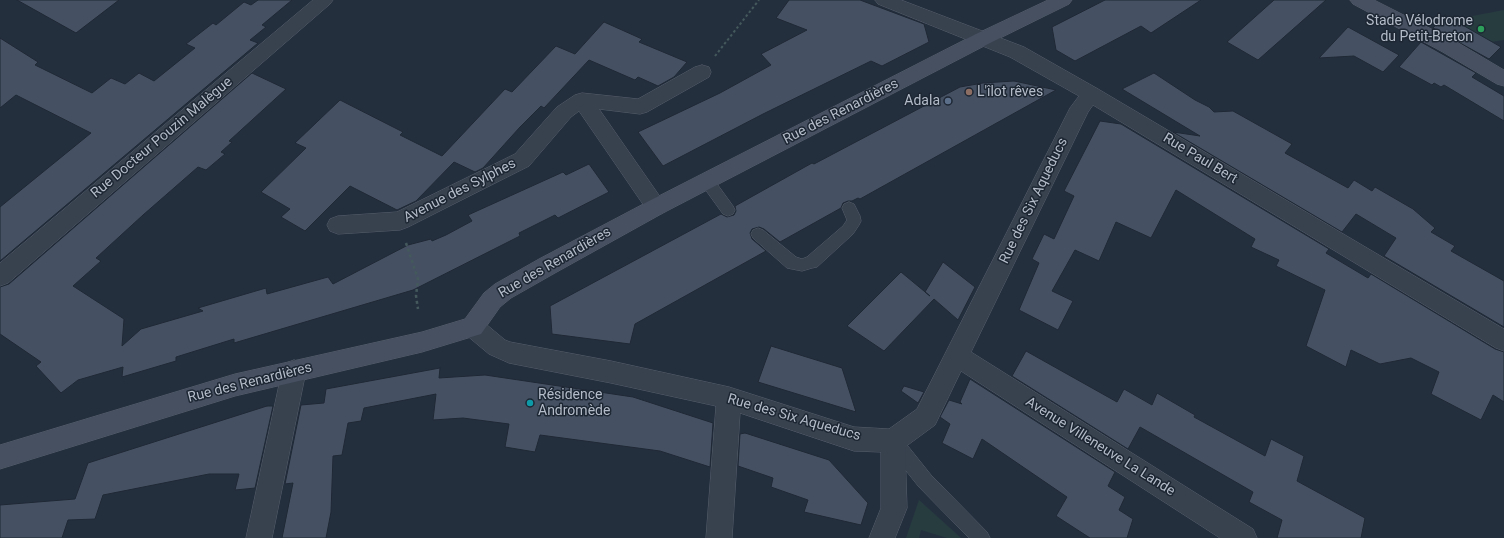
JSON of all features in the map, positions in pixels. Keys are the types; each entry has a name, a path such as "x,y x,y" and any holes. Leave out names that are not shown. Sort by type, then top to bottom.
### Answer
{"street":[{"name":"Rue Docteur Pouzin Malègue","path":"0,276 324,0"},
{"name":"Rue Paul Bert","path":"884,0 982,40 1017,52 1091,94 1504,341"},
{"name":"Rue des Renardières","path":"0,457 235,385 422,342 473,327 492,300 503,291 656,207 1063,0"},
{"path":"1359,0 1448,46 1504,78"},
{"path":"582,100 640,106 702,72"},
{"name":"Rue des Six Aqueducs","path":"473,327 497,348 509,352 611,372 729,398 854,438 893,441 926,417 1080,108 1091,94"},
{"path":"582,100 656,207"},
{"name":"Avenue des Sylphes","path":"338,225 400,221 522,160 564,112 582,100"},
{"name":"Avenue Villeneuve La Lande","path":"957,356 1244,538"},
{"path":"259,538 294,371"},
{"path":"719,538 729,398"},
{"path":"882,538 894,508 893,441"}],"lane":[{"path":"707,181 728,210"},
{"path":"758,234 792,263 802,265 812,262 848,230 854,221 849,208"},
{"path":"893,441 925,481 981,538"}],"path":[{"path":"702,72 759,0"},
{"path":"400,221 418,279 416,296 418,309"}],"green space":[{"name":"Stade Vélodrome du Petit-Breton","path":"1504,10 1504,40 1484,43 1446,21"},
{"path":"919,500 961,538 947,538 921,530 919,538 906,538"}],"building":[{"path":"17,0 119,0 76,33"},
{"path":"258,0 292,0 262,25 266,27 250,40 258,43 0,261 0,207 91,133 16,95 0,108 0,38 38,62 35,65 92,93 111,78 125,84 139,73 154,81 195,48 186,44 213,23 216,25 244,2 251,5"},
{"path":"789,0 860,0 924,24 929,42 882,66 871,61 763,114 663,166 638,132 720,93 771,65 761,54 807,30 776,18"},
{"path":"1105,0 1201,0 1151,33 1141,26 1075,61 1056,50 1052,27"},
{"path":"1274,0 1326,0 1258,60 1227,42"},
{"path":"1445,15 1501,47 1489,59 1433,28"},
{"path":"604,22 642,39 639,42 687,62 674,77 658,86 638,77 635,80 589,60 544,108 541,106 520,127 483,168 475,172 454,162 416,201 397,210 350,186 305,231 281,217 290,209 261,192 306,148 295,143 340,100 403,132 400,135 442,156 505,89 512,92 556,46 575,54"},
{"path":"1348,27 1399,55 1383,72 1354,56 1319,58"},
{"path":"1421,42 1476,73 1472,77 1504,96 1504,121 1444,85 1441,87 1434,83 1432,85 1399,67"},
{"path":"252,73 286,89 229,141 232,142 221,152 225,154 206,170 198,167 96,258 101,261 73,286 124,319 122,346 141,329 203,311 198,308 266,288 267,294 328,277 333,284 408,245 431,239 432,241 446,235 472,221 468,215 563,172 566,175 589,164 609,192 558,218 555,215 519,233 520,236 413,290 234,343 234,339 176,357 176,361 122,377 123,367 78,380 61,393 36,366 41,362 0,334 0,287 9,284"},
{"path":"1154,73 1195,100 1209,107 1214,112 1233,111 1292,144 1285,153 1348,188 1354,180 1372,191 1375,187 1413,209 1435,228 1431,232 1455,246 1451,251 1504,281 1504,327 1384,256 1396,238 1356,214 1342,232 1173,132 1200,136 1122,89"},
{"path":"1014,81 1056,90 860,199 858,198 843,203 841,208 780,242 764,229 759,227 752,229 750,233 752,239 766,251 635,324 630,344 552,334 550,306 721,214 727,217 734,215 736,211 735,206 812,163 814,164 960,87 983,83"},
{"path":"1100,121 1121,124 1329,249 1326,253 1368,278 1371,274 1495,349 1504,352 1504,402 1493,395 1481,420 1431,394 1439,372 1411,358 1380,364 1351,350 1346,367 1306,346 1325,290 1276,266 1279,260 1251,247 1255,239 1176,190 1151,238 1116,222 1099,261 1075,250 1052,291 1073,301 1058,330 1019,310 1039,263 1032,259 1044,234 1054,239 1074,196 1064,191"},
{"path":"943,262 975,287 958,320 934,299 884,351 847,326 901,272 925,292"},
{"path":"771,346 842,368 856,412 758,382"},
{"path":"1026,351 1117,402 1124,389 1152,405 1157,393 1195,415 1194,417 1265,456 1271,439 1304,456 1297,481 1365,518 1361,538 1277,538 1282,520 1249,502 1253,492 1140,427 1128,449 1012,376"},
{"path":"440,368 439,378 485,375 633,397 713,423 710,467 660,451 540,435 535,452 505,447 509,424 463,418 433,420 436,394 364,408 361,421 348,423 342,455 333,456 331,512 326,538 282,538 293,483 285,484 301,405 324,403 326,389"},
{"path":"970,379 1115,472 1108,486 1125,497 1119,510 1133,519 1127,538 1090,538 1056,516 1067,497 982,439 973,459 942,443 950,424 940,417 949,400 962,404 960,402"},
{"path":"904,386 924,392 918,403 901,391"},
{"path":"267,406 273,406 255,488 235,490 239,474 209,474 103,495 95,519 68,520 62,538 0,538 0,505 75,499 88,463"},
{"path":"745,433 829,460 868,503 861,525 804,512 808,500 771,487 773,478 738,466 740,434"}],"place":[{"name":"Stade Vélodrome du Petit-Breton","path":"1481,29"},
{"name":"L'îlot rêves","path":"969,92"},
{"name":"Adala","path":"948,101"},
{"name":"Résidence Andromède","path":"530,403"}]}
